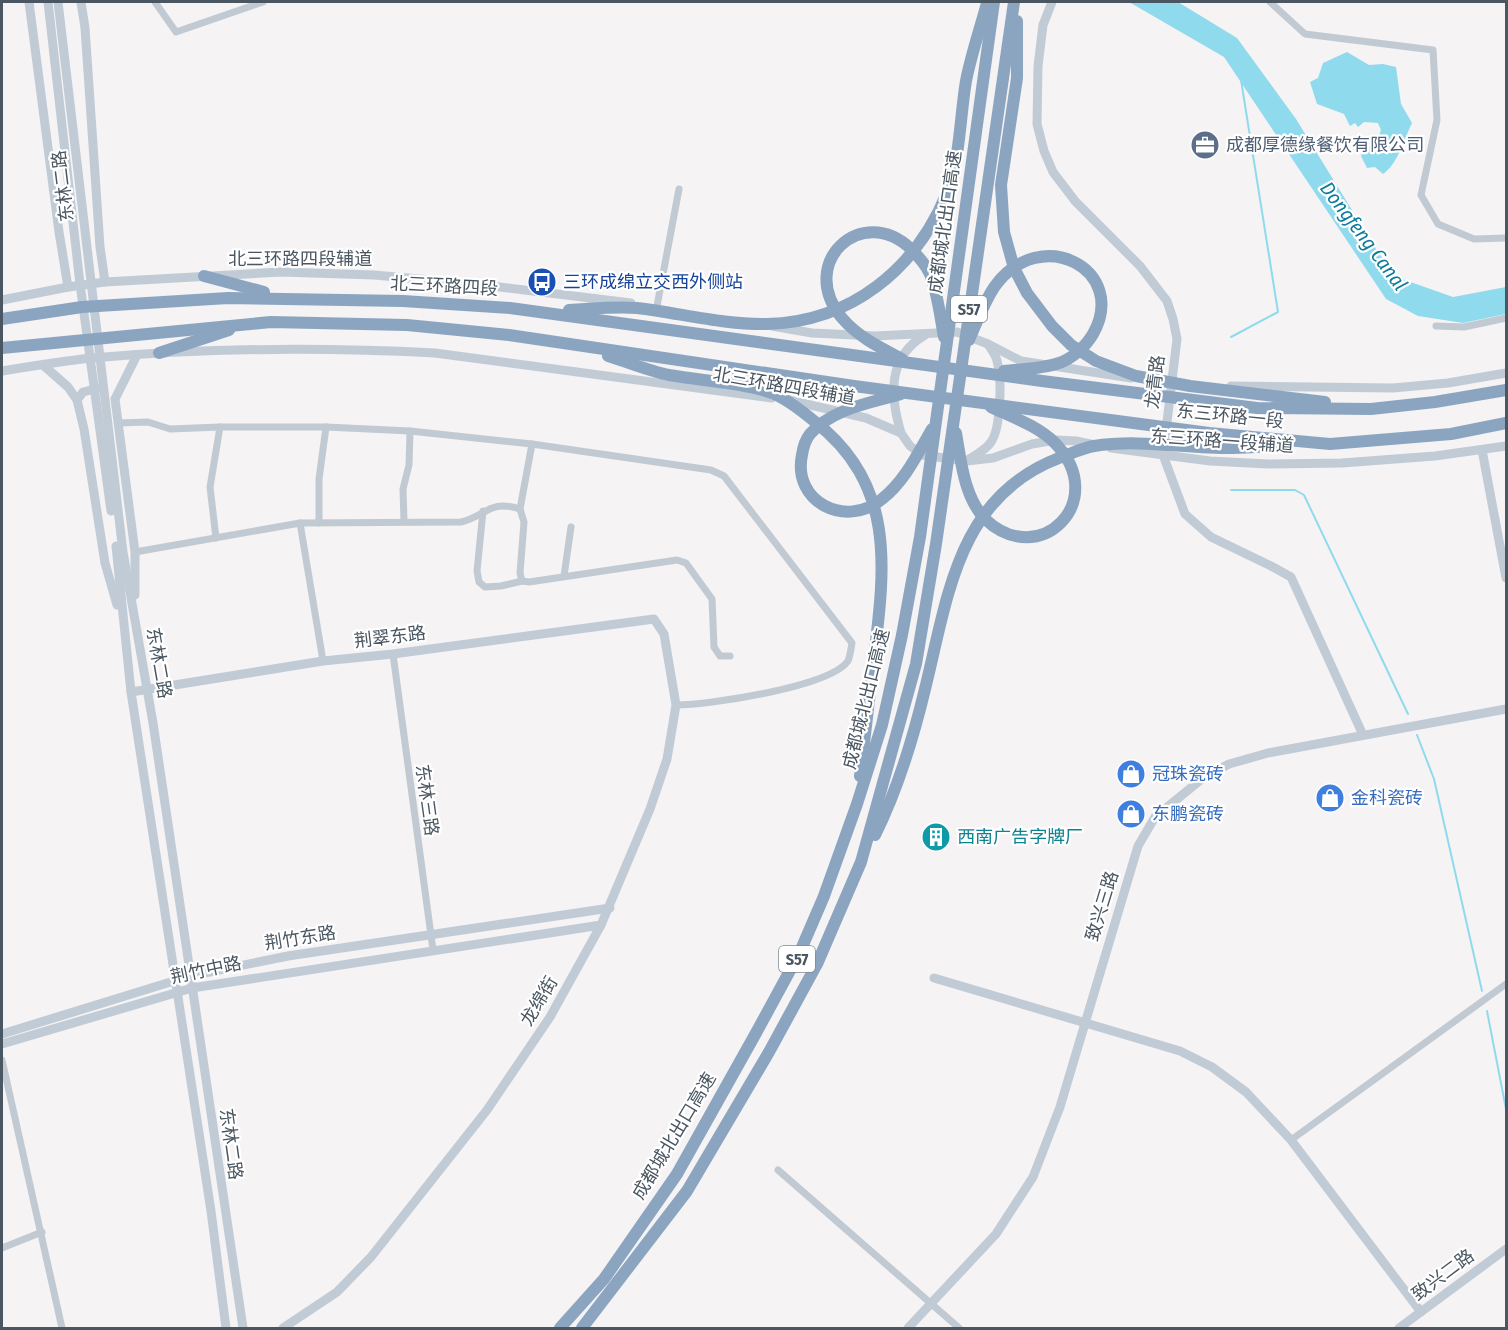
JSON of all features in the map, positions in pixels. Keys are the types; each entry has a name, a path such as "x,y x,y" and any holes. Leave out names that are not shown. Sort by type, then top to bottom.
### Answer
{"highway":[{"path":"531,310 633,308 767,324 807,320 856,301 891,276 907,260 928,228 947,192 956,155 966,80 988,2"},
{"name":"成都城北出口高速","path":"560,1329 604,1279 677,1174 799,954 824,896 882,725 920,537 994,2"},
{"path":"1015,2 1017,78 1001,185 1004,232 1014,268 1028,293 1052,326 1071,345 1096,361 1136,376 1190,386 1270,394 1371,409"},
{"name":"成都城北出口高速","path":"582,1329 687,1191 769,1052 817,964 861,862 916,664 936,544 1015,2"},
{"path":"909,363 868,341 843,319 828,297 826,278 830,258 842,241 876,231 905,243 918,255 930,273 938,300 946,350"},
{"path":"963,352 996,286 1025,261 1042,256 1061,256 1076,262 1090,274 1097,285 1103,305 1100,322 1090,340 1077,353 1059,363 1031,369 982,373"},
{"path":"204,276 255,291 316,298"},
{"name":"北三环路四段","path":"2,319 82,307 228,297 403,301 531,310 954,369"},
{"path":"2,348 271,322 407,325 509,334 907,393"},
{"path":"159,353 250,324"},
{"path":"573,345 666,374 773,393 798,408 833,435 859,469 869,491 878,526 883,562 881,602 856,804"},
{"name":"东三环路一段","path":"954,369 1257,408 1371,409 1435,402 1506,390"},
{"path":"907,393 841,412 825,421 809,435 799,470 812,496 827,508 845,513 862,510 881,500 911,465 936,423"},
{"name":"东三环路一段","path":"907,393 1209,434 1330,444 1451,434 1506,423"},
{"path":"954,420 962,471 984,518 1001,530 1015,536 1035,537 1049,532 1072,508 1076,477 1055,443 1032,426 979,402"},
{"path":"861,862 885,816 910,746 946,597 976,525 1004,491 1039,466 1093,447 1140,444 1229,448 1330,444"}],"main road":[{"path":"29,2 68,287"},
{"name":"东林二路","path":"48,2 80,284 112,492 147,689 243,1329"},
{"name":"东林二路","path":"58,2 112,492 131,692 178,992 226,1329"},
{"path":"81,2 99,238 105,282"},
{"name":"龙青路","path":"1052,2 1043,26 1038,66 1036,124 1053,172 1075,201 1140,266 1167,301 1177,339 1163,454 1185,514 1211,537 1291,577 1363,735"},
{"name":"北三环路四段辅道","path":"2,300 105,282 281,272 374,275 475,284 657,306 812,333 875,336 957,332 988,344"},
{"path":"901,433 894,406 893,387 896,370 906,348 929,332"},
{"path":"988,344 1020,361 1172,384 1393,388 1448,383 1506,374"},
{"path":"967,461 985,449 993,439 998,421 1000,392 997,361 988,344"},
{"name":"北三环路四段辅道","path":"2,371 92,358 159,353 308,349 435,353 790,400 866,418 901,433 910,446 922,455 938,457"},
{"path":"135,619 135,552 115,399 137,355"},
{"path":"43,365 68,387 77,400 84,429 105,563 124,625"},
{"path":"77,400 83,392 98,388 104,389 115,399"},
{"name":"东三环路一段辅道","path":"938,457 967,461 993,458 1032,444 1056,440 1210,461 1268,464 1342,463 1435,456 1506,446"},
{"path":"1482,450 1506,578"},
{"name":"龙绵街","path":"283,1329 338,1292 371,1257 487,1110 550,1017 610,908 650,809 667,759 676,705 664,634 654,619"},
{"name":"荆翠东路","path":"131,692 323,661 393,654 654,619"},
{"name":"致兴三路","path":"908,1329 996,1234 1033,1177 1060,1107 1138,846 1155,817 1203,778 1229,764 1268,753 1506,709"},
{"name":"荆竹东路","path":"2,1034 190,976 288,956 610,908"},
{"name":"荆竹中路","path":"2,1044 192,988 601,925"},
{"path":"934,978 1180,1051 1212,1067 1246,1092 1291,1140 1421,1312"},
{"name":"致兴二路","path":"1399,1329 1506,1249"}],"street":[{"path":"155,2 176,32 263,2"},
{"path":"1270,2 1305,34 1433,50 1437,120 1421,195 1438,224 1474,239 1506,238"},
{"path":"657,306 679,189"},
{"path":"1436,326 1464,327 1506,318"},
{"path":"118,423 148,422 170,429 326,427 410,431 532,444 711,470 724,476 852,643 848,660 829,675 797,686 697,705 676,705"},
{"path":"216,538 210,487 220,427"},
{"path":"319,523 319,479 326,427"},
{"path":"404,521 403,489 409,465 410,431"},
{"path":"522,581 520,573 524,522 520,509 532,444"},
{"path":"135,552 300,524 461,522 473,519 492,506 511,506 520,509"},
{"path":"483,511 477,571 479,582 485,587 677,560 686,563 712,599 714,647 720,656 730,656"},
{"path":"300,524 323,661"},
{"path":"564,576 571,527"},
{"name":"东林三路","path":"393,654 433,950"},
{"path":"1291,1140 1506,984"},
{"path":"2,1060 62,1329"},
{"path":"778,1170 959,1329"},
{"path":"2,1248 42,1232"}],"water":[{"name":"Dongfeng Canal","path":"1129,2 1178,2 1237,38 1296,119 1379,254 1402,279 1453,297 1506,287 1506,314 1463,323 1418,316 1386,299 1224,57"},
{"path":"1347,52 1369,65 1383,64 1396,67 1401,104 1412,123 1397,158 1383,174 1375,167 1367,168 1361,156 1363,150 1377,141 1381,130 1378,123 1364,122 1358,127 1355,123 1350,126 1344,114 1317,104 1310,82 1318,78 1323,63"}],"waterway":[{"path":"1231,337 1278,312 1241,80"},
{"path":"1231,490 1295,490 1304,495 1408,714"},
{"path":"1417,735 1434,779 1482,991"},
{"path":"1487,1011 1506,1109"}],"place":[{"name":"成都厚德缘餐饮有限公司","path":"1205,145"},
{"name":"三环成绵立交西外侧站","path":"542,282"},
{"name":"冠珠瓷砖","path":"1131,774"},
{"name":"金科瓷砖","path":"1330,798"},
{"name":"东鹏瓷砖","path":"1131,814"},
{"name":"西南广告字牌厂","path":"936,837"}]}
